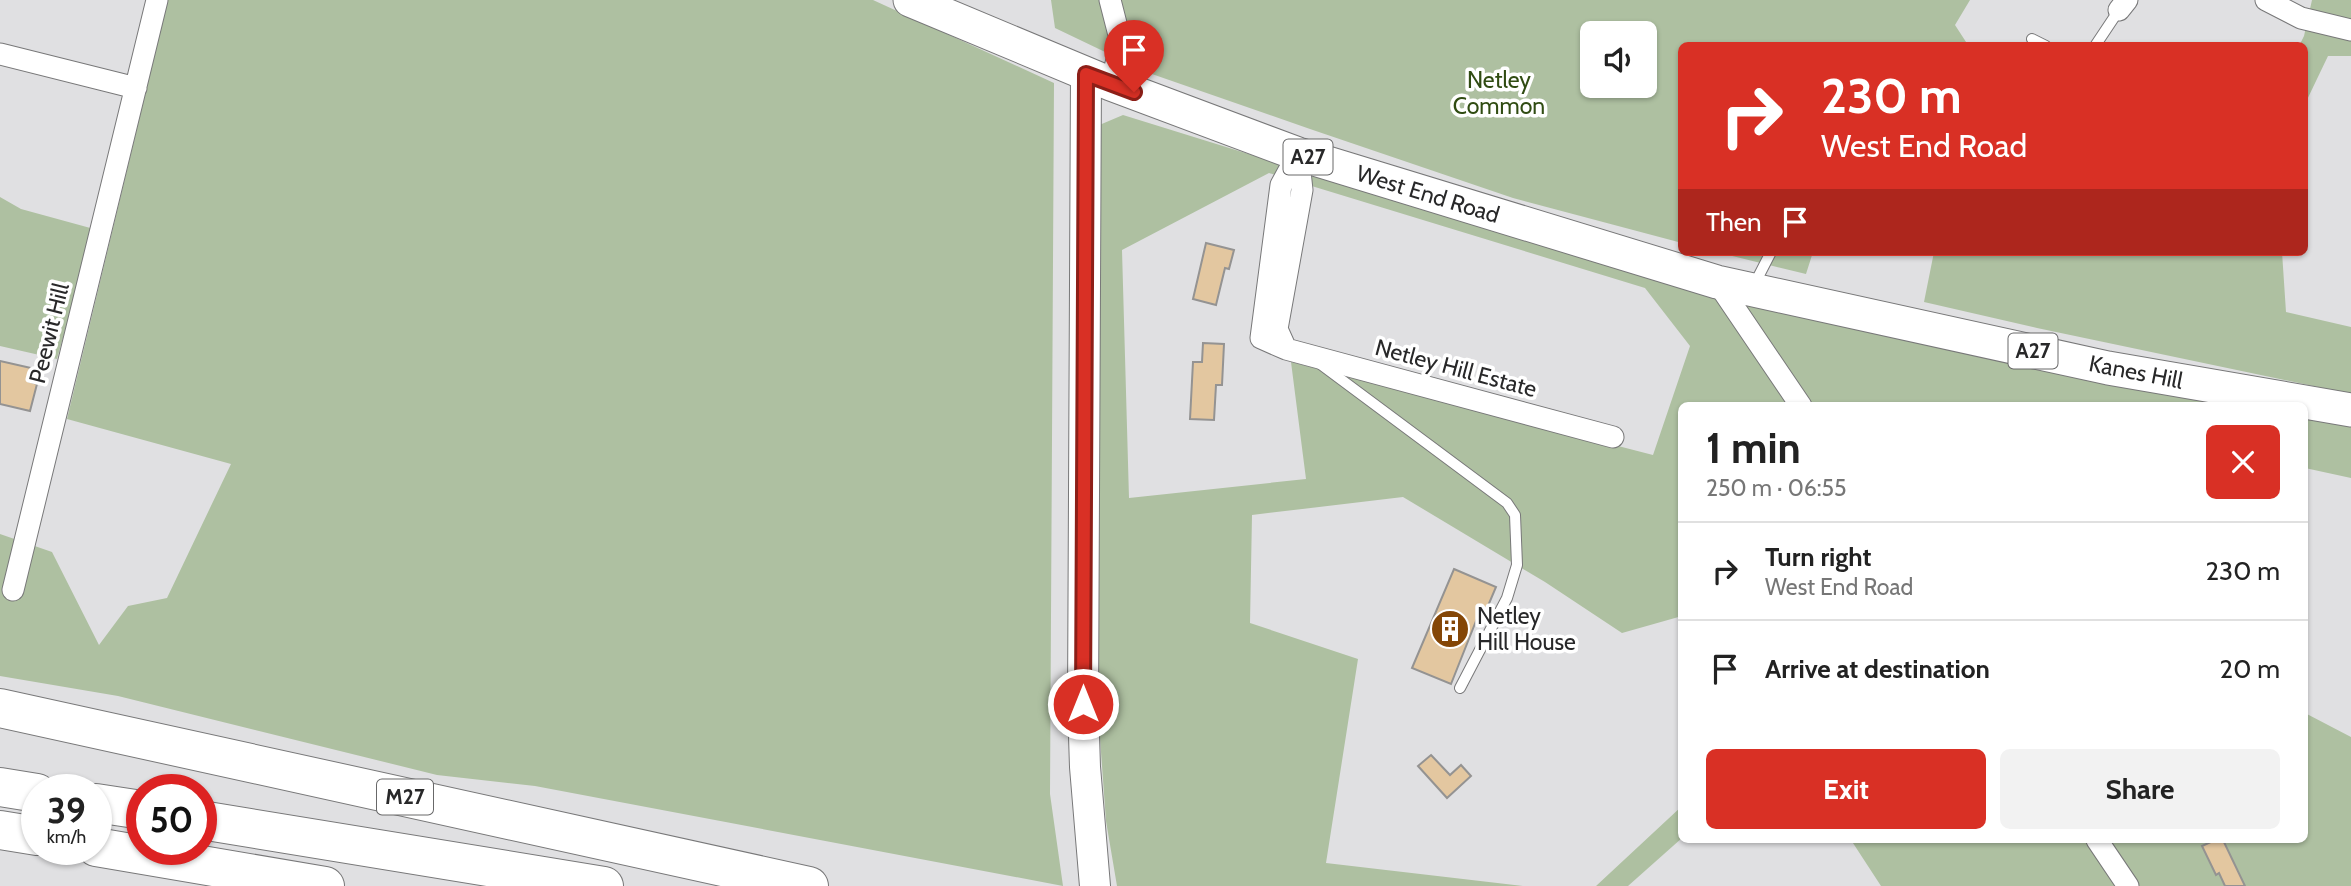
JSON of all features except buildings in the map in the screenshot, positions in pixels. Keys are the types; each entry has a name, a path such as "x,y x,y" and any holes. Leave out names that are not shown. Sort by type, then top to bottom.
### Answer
{"highway":[{"name":"M27","path":"0,708 809,886"},
{"path":"0,786 21,790"},
{"name":"M27","path":"217,823 604,886"},
{"path":"0,830 21,833"},
{"path":"112,850 325,886"}],"main road":[{"name":"West End Road","path":"910,0 946,7 1098,79 1298,154 1717,282"},
{"path":"1095,886 1085,767 1083,704 1098,79"},
{"name":"Kanes Hill","path":"1717,282 2108,368 2305,402"},
{"name":"Kanes Hill","path":"2308,403 2351,410"}],"street":[{"name":"Peewit Hill","path":"13,590 157,0"},
{"path":"1098,79 1121,43 1110,0"},
{"path":"2266,0 2301,18 2351,30"},
{"path":"0,54 136,88"},
{"name":"Netley Hill Estate","path":"1298,154 1302,190 1277,329 1286,349 1612,437"},
{"path":"1717,282 1798,402"},
{"path":"2099,843 2128,886"}],"lane":[{"path":"2098,42 2123,5"},
{"path":"2032,39 2038,42"},
{"path":"1752,290 1768,256"},
{"path":"1309,355 1507,503 1515,515 1517,565 1507,598 1460,688"}],"green space":[{"path":"168,0 873,0 1054,83 1050,794 1063,886 535,786 437,775 118,696 0,676 0,534 52,552 99,645 128,606 167,598 231,464 67,419"},
{"name":"Netley Common","path":"1051,0 1970,0 1955,25 1966,42 1678,42 1678,242 1513,198 1149,73 1055,28"},
{"path":"2312,0 2351,0 2351,56 2328,56 2308,98 2308,42 2301,42"},
{"path":"1123,115 1278,163 2231,402 1678,402 1678,617 1622,633 1545,582 1403,497 1252,515 1250,623 1358,659 1326,863 1523,886 1117,886 1106,821 1096,683 1097,126","holes":["1269,173 1645,288 1690,346 1653,455 1291,362 1306,479 1129,498 1122,250"]},
{"path":"0,197 21,209 94,229 57,359 0,346"},
{"path":"1732,256 1812,256 1806,274"},
{"path":"1933,256 2282,256 2286,312 2351,327 2351,394 2037,328 1924,302"},
{"path":"2308,419 2351,427 2351,478 2308,469"},
{"path":"2308,715 2351,737 2351,886 1881,886 1853,843 2308,843"},
{"path":"1678,810 1678,842 1628,886 1596,886"}],"place":[{"name":"Netley Hill House","path":"1450,629"}],"route":[{"path":"1083,704 1086,74 1134,92"}]}
